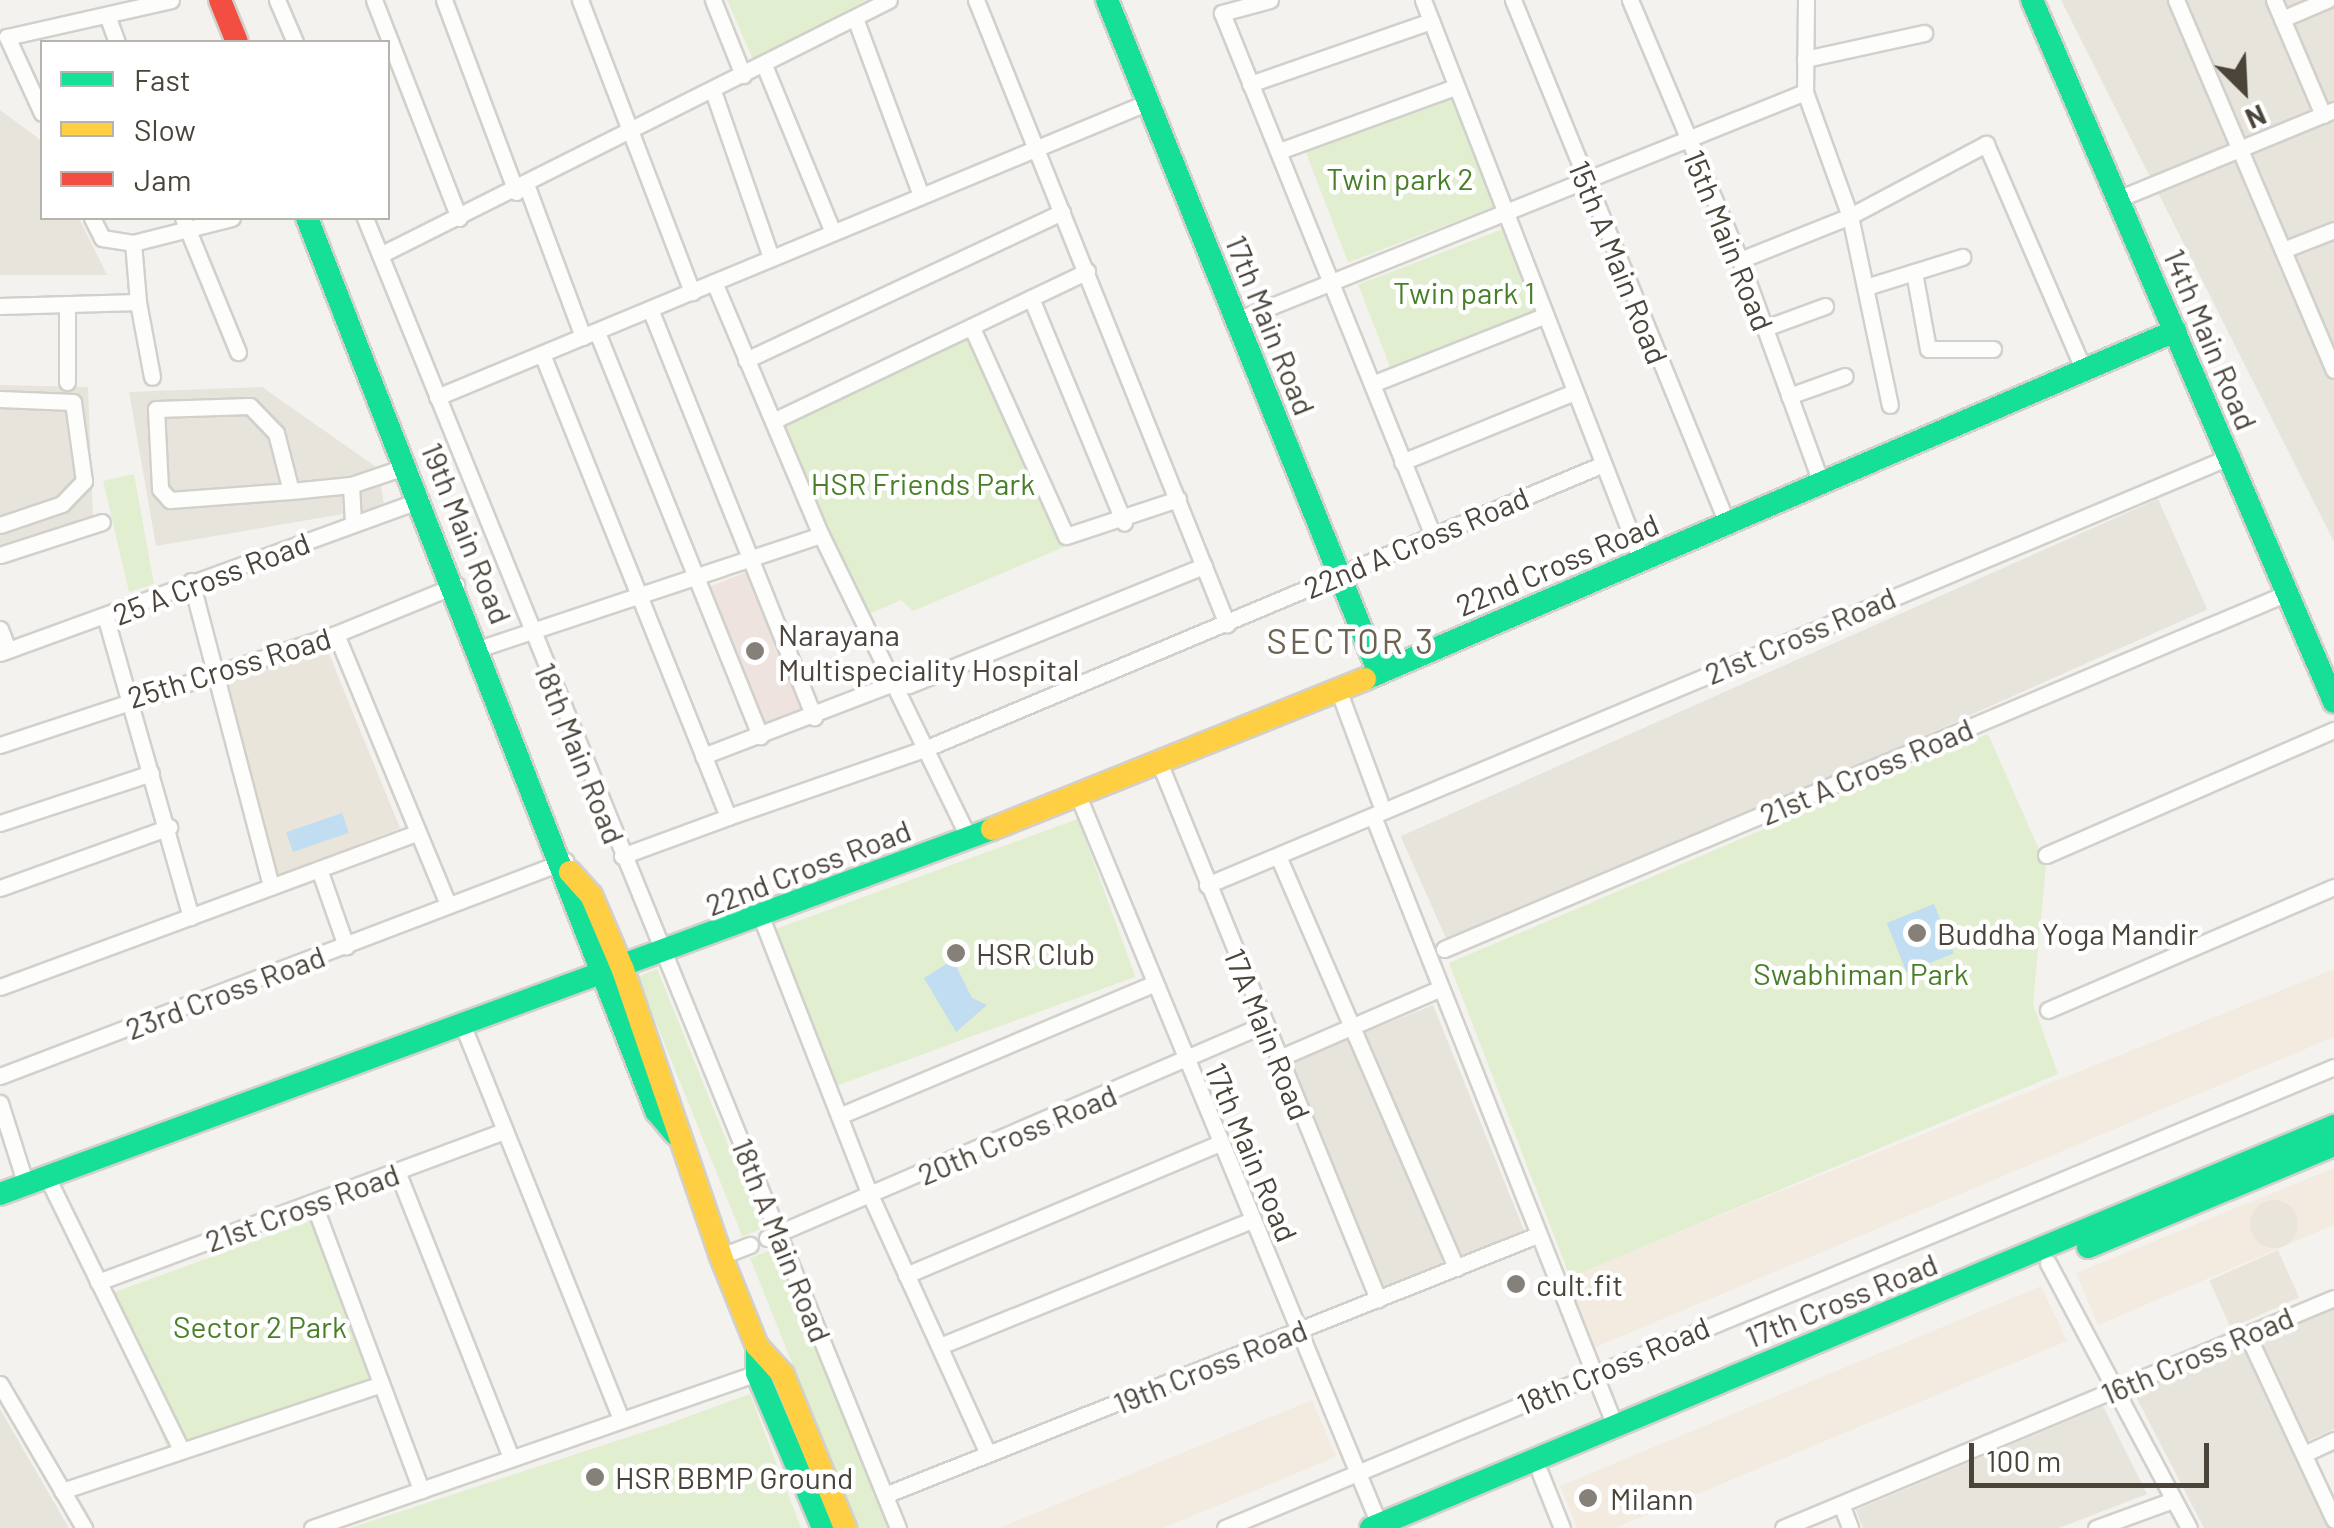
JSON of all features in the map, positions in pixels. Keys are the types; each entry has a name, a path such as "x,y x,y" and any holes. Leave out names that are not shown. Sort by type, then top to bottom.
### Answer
{"street":[{"path":"40,109 3,37 171,0"},
{"path":"220,0 236,40"},
{"path":"278,0 293,40"},
{"path":"374,0 390,40"},
{"path":"444,0 522,190 590,335 760,736"},
{"path":"580,0 692,292"},
{"path":"713,0 744,75"},
{"path":"380,254 522,190 889,0"},
{"path":"976,0 1227,624"},
{"name":"17th Main Road","path":"1107,0 1379,673"},
{"path":"1270,0 1220,6 1250,84 1282,150 1432,534"},
{"path":"1423,0 1641,560"},
{"name":"15th A Main Road","path":"1512,0 1728,523"},
{"name":"15th Main Road","path":"1630,0 1740,260 1821,483"},
{"path":"1806,0 1805,92 1850,216 1890,405"},
{"name":"14th Main Road","path":"2032,0 2334,702"},
{"path":"2176,0 2334,370"},
{"path":"2118,200 2328,113 2274,0"},
{"path":"2282,19 2327,0"},
{"path":"107,15 117,40"},
{"path":"855,18 921,194"},
{"path":"1250,84 1431,22"},
{"path":"1805,59 1924,33"},
{"path":"390,41 459,218"},
{"path":"764,65 832,230"},
{"path":"1282,150 1455,87"},
{"path":"713,91 771,258"},
{"path":"1237,320 1805,92"},
{"path":"437,397 1148,102"},
{"path":"1740,260 1850,216 1986,144 2084,370"},
{"path":"746,360 1062,212"},
{"path":"93,220 102,238 133,243 185,225 219,220"},
{"name":"19th Main Road","path":"308,220 568,867 591,895 614,974 672,1102 675,1134 823,1528"},
{"name":"18th Main Road","path":"366,220 664,953"},
{"path":"185,225 238,352"},
{"path":"2283,250 2334,230"},
{"path":"133,243 138,302 152,377"},
{"path":"1866,287 1962,257"},
{"path":"773,422 1087,271"},
{"path":"1914,272 1928,349 1993,349"},
{"path":"714,282 821,534 969,839"},
{"path":"1030,298 1124,522"},
{"path":"0,306 138,302"},
{"path":"66,306 67,382"},
{"path":"1765,328 1825,306"},
{"path":"650,309 814,718"},
{"path":"1372,384 1544,316"},
{"path":"972,328 1062,530 1082,538 1178,498"},
{"name":"22nd Cross Road","path":"0,1194 465,1030 1161,767 2174,331"},
{"path":"542,354 728,816"},
{"path":"1789,396 1845,376"},
{"path":"1402,462 1574,392"},
{"path":"0,398 74,402 84,481 62,504 0,525"},
{"path":"291,491 276,433 250,406 156,408 160,488 170,500 291,491 351,484 407,466"},
{"name":"21st Cross Road","path":"1207,885 1376,809 2229,457"},
{"name":"22nd A Cross Road","path":"622,856 927,748 1227,624 1338,571 1602,465"},
{"path":"351,484 353,524"},
{"name":"25 A Cross Road","path":"4,652 106,618 190,581 421,500"},
{"path":"0,556 102,522"},
{"path":"480,648 528,626 821,534"},
{"path":"704,756 814,718 893,683 910,685 1204,566"},
{"path":"190,581 271,887"},
{"name":"25th Cross Road","path":"0,744 215,667 336,634 456,585"},
{"name":"21st A Cross Road","path":"1444,949 2287,593"},
{"path":"106,618 134,695 191,917"},
{"path":"0,629 4,652"},
{"path":"336,634 414,834 448,905"},
{"path":"1339,692 1439,990 1534,1236 1607,1409"},
{"path":"2046,854 2334,730"},
{"name":"17A Main Road","path":"1161,767 1378,1299"},
{"path":"0,822 151,773"},
{"name":"17th Main Road","path":"1079,798 1182,1064 1375,1526"},
{"path":"0,888 169,827"},
{"path":"0,986 414,834"},
{"path":"1278,856 1456,1268"},
{"name":"23rd Cross Road","path":"0,1076 448,905 568,867"},
{"path":"319,869 346,946"},
{"path":"2048,1010 2334,888"},
{"path":"761,917 871,1197 988,1454"},
{"name":"18th A Main Road","path":"664,953 774,1236 898,1528"},
{"path":"839,1116 1151,985"},
{"path":"1277,1058 1439,990"},
{"name":"20th Cross Road","path":"774,1236 1264,1026"},
{"path":"465,1030 620,1417"},
{"name":"18th Cross Road","path":"1225,1528 2334,1067"},
{"path":"0,1103 36,1181 98,1282 181,1449"},
{"name":"17th Cross Road","path":"1375,1526 1607,1409 2334,1126"},
{"name":"21st Cross Road","path":"98,1282 505,1131"},
{"path":"906,1275 1215,1144"},
{"name":"17th Cross Road","path":"1412,1528 2334,1145"},
{"path":"397,1171 511,1457"},
{"path":"313,1202 421,1490"},
{"path":"940,1346 1247,1222"},
{"name":"19th Cross Road","path":"885,1495 1534,1236"},
{"path":"721,1256 750,1245"},
{"path":"2048,1263 2188,1528"},
{"name":"16th Cross Road","path":"1782,1528 2334,1298"},
{"path":"2247,1334 2334,1520"},
{"path":"312,1528 620,1417 766,1370"},
{"name":"19th Main Road","path":"766,1370 845,1528"},
{"path":"0,1384 84,1528"},
{"path":"62,1491 381,1384"},
{"path":"2304,1454 2334,1440"},
{"path":"1540,1473 1562,1528"},
{"path":"2096,1528 2174,1500"},
{"path":"1841,1504 1850,1528"}],"shaded area":[{"path":"2061,0 2334,0 2334,542"},
{"path":"0,110 40,140 40,220 80,220 107,275 0,275"},
{"path":"0,385 88,387 93,518 0,545"},
{"path":"262,387 379,469 384,507 156,546 129,392"},
{"path":"2158,499 2207,610 1450,947 1401,836"},
{"name":"Narayana Multispeciality Hospital","path":"746,572 803,714 764,730 707,588"},
{"path":"325,644 400,828 275,877 225,672"},
{"path":"2334,969 2334,1037 1591,1349 1555,1270 1570,1276"},
{"path":"1433,1005 1524,1230 1454,1258 1363,1033"},
{"path":"1352,1037 1447,1261 1378,1290 1283,1066"},
{"path":"2334,1168 2334,1225 2098,1325 2076,1273"},
{"path":"2274,1200 2291,1207 2298,1224 2291,1241 2274,1248 2257,1241 2250,1224 2257,1207"},
{"path":"2278,1250 2299,1298 2231,1328 2209,1281"},
{"path":"2041,1286 2067,1341 1615,1528 1577,1528 1560,1486"},
{"path":"2334,1303 2334,1429 2305,1442 2259,1335"},
{"path":"2241,1341 2329,1528 2204,1528 2131,1387"},
{"path":"1312,1400 1336,1457 1163,1528 999,1528"},
{"path":"2103,1406 2147,1494 2059,1528 1863,1528 1856,1510"},
{"path":"0,1409 69,1528 0,1528"}],"green space":[{"path":"727,0 866,0 754,62"},
{"name":"Twin park 2","path":"1452,92 1496,206 1348,263 1304,149"},
{"name":"Twin park 1","path":"1503,229 1535,313 1391,369 1358,285"},
{"name":"HSR Friends Park","path":"980,330 1064,547 913,611 901,600 867,615 780,425"},
{"path":"134,474 154,584 129,592 103,481"},
{"name":"Swabhiman Park","path":"1988,734 2046,865 2033,1004 2058,1074 1570,1277 1449,963"},
{"name":"HSR Club","path":"1078,819 1135,977 834,1087 776,929"},
{"path":"657,969 762,1229 742,1236 638,977"},
{"name":"Sector 2 Park","path":"313,1220 370,1378 168,1451 111,1294"},
{"path":"774,1249 890,1528 858,1528 750,1258"},
{"name":"HSR BBMP Ground","path":"750,1394 801,1528 350,1528 665,1425"}],"water":[{"path":"342,813 349,833 293,852 286,832"},
{"path":"1934,904 1954,953 1907,972 1887,923"},
{"path":"953,960 972,998 987,1005 956,1032 924,978"}],"traffic: fast":[{"path":"1107,0 1379,673"},
{"path":"2032,0 2334,702"},
{"path":"308,220 656,1111 675,1134"},
{"path":"1365,679 2175,331"},
{"path":"0,1194 992,829"},
{"path":"1371,1528 2334,1126"},
{"path":"2088,1247 2334,1145"},
{"path":"757,1346 757,1373 823,1528"}],"traffic: slow":[{"path":"992,829 1365,679"},
{"path":"570,872 591,895 623,970 720,1254 757,1346 783,1375 845,1528"}],"traffic: jam":[{"path":"220,0 236,40"}],"place":[{"name":"Narayana Multispeciality Hospital","path":"755,651"},
{"name":"Buddha Yoga Mandir","path":"1917,933"},
{"name":"HSR Club","path":"956,953"},
{"name":"cult.fit","path":"1516,1284"},
{"name":"HSR BBMP Ground","path":"595,1477"},
{"name":"Milann","path":"1588,1498"}],"district":[{"name":"SECTOR 3","path":"1351,640"}]}
